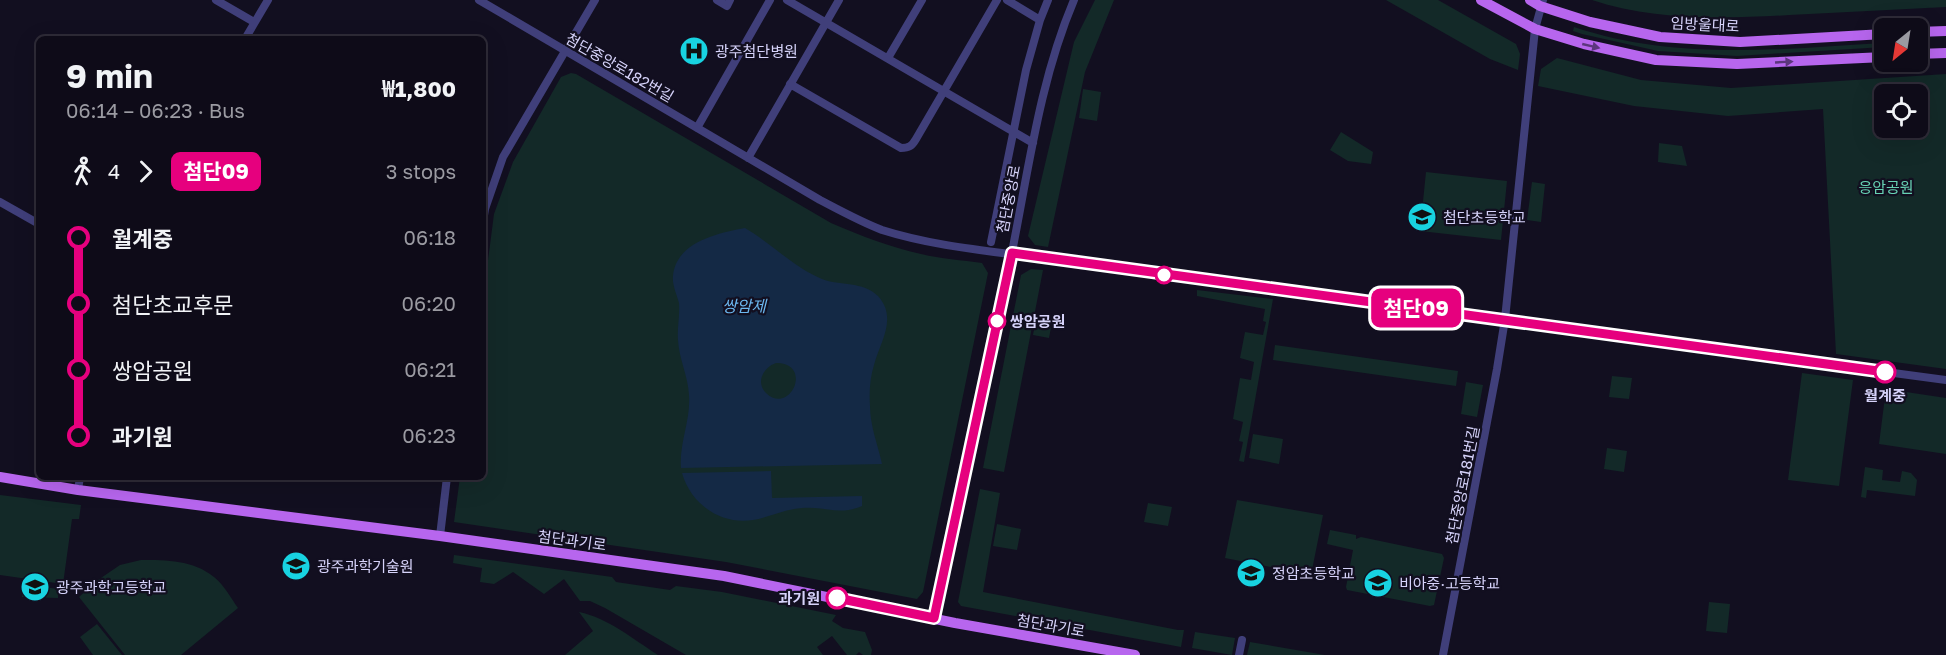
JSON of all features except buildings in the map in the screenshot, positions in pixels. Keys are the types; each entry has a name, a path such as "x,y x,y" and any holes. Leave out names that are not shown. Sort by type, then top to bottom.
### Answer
{"main road":[{"path":"1481,0 1534,29 1584,44 1656,60 1737,64 1874,57"},
{"name":"임방울대로","path":"1530,0 1590,22 1660,37 1740,42 1874,35"},
{"path":"1928,52 1945,48 1942,31"},
{"name":"첨단과기로","path":"0,477 78,490 440,536 724,576 1135,655"}],"street":[{"path":"216,0 254,22"},
{"path":"246,36 268,0"},
{"name":"첨단중앙로182번길","path":"479,0 846,214 882,229 928,241 1012,253"},
{"path":"486,206 503,157 595,0"},
{"path":"717,0 727,6 730,0"},
{"path":"697,128 770,0"},
{"path":"787,0 1033,143"},
{"path":"748,158 839,0"},
{"path":"888,58 922,0"},
{"path":"790,84 901,148 907,148 913,145 998,0"},
{"path":"1007,0 1040,20"},
{"path":"991,242 1012,131 1040,20 1048,0"},
{"name":"첨단중앙로","path":"934,618 1012,253 1033,143 1057,44 1074,0"},
{"path":"1504,320 1534,29 1542,3"},
{"path":"0,202 36,222"},
{"path":"1012,253 1946,380"},
{"name":"첨단중앙로181번길","path":"1443,655 1497,369 1504,320"},
{"path":"78,490 80,480"},
{"path":"440,536 447,480"},
{"path":"1239,655 1242,640"}],"green space":[{"path":"1095,0 1114,0 1085,72 1048,247 1035,245 1028,236 1074,42"},
{"path":"1386,0 1438,0 1516,44 1520,54 1518,70 1490,59"},
{"path":"1592,0 1946,0 1946,7 1754,17 1699,17 1645,12"},
{"path":"1574,27 1612,38 1689,49 1767,50 1874,44 1874,48 1737,56 1658,51 1573,31"},
{"name":"응암공원","path":"1557,58 1641,80 1731,88 1946,74 1946,369 1836,354 1823,109 1728,116 1634,106 1538,86 1541,69"},
{"name":"쌍암공원","path":"571,73 576,74 831,223 909,251 982,263 988,273 923,592 917,599 726,562 454,522 460,480 486,480 486,276 494,214 513,162 561,77"},
{"path":"1083,89 1101,92 1097,121 1079,118"},
{"path":"1341,132 1373,152 1371,164 1348,161 1330,150"},
{"path":"1659,143 1682,146 1687,166 1658,162"},
{"path":"1426,172 1507,181 1501,240 1420,231"},
{"path":"1532,182 1545,184 1541,222 1527,220"},
{"path":"1031,269 1043,270 1004,472 983,468 1021,275"},
{"path":"1197,290 1273,299 1244,462 1239,461 1243,442 1239,441 1243,422 1233,419 1240,378 1251,380 1254,362 1240,358 1245,332 1263,335 1266,322 1263,321 1265,309 1197,296"},
{"path":"1037,314 1053,317 1049,338 1033,335"},
{"path":"1275,345 1458,371 1456,386 1273,360"},
{"path":"1802,373 1853,380 1839,486 1788,480"},
{"path":"1612,376 1632,378 1629,399 1609,397"},
{"path":"1466,382 1483,385 1477,417 1461,414"},
{"path":"1886,389 1946,398 1946,454 1879,444"},
{"path":"1253,434 1283,439 1279,464 1249,458"},
{"path":"1607,448 1627,451 1624,472 1604,469"},
{"path":"1865,467 1883,470 1882,480 1900,482 1902,471 1911,473 1917,480 1915,496 1867,490 1866,498 1861,497"},
{"path":"980,489 1000,493 983,592 1184,630 1181,647 961,606 958,602"},
{"path":"0,495 81,505 79,519 72,519 63,584 0,575"},
{"path":"1237,500 1323,515 1311,575 1225,558"},
{"path":"1148,503 1172,507 1168,526 1144,522"},
{"path":"997,524 1021,529 1017,550 993,546"},
{"path":"1330,530 1356,535 1356,539 1361,537 1442,554 1444,558 1434,605 1347,590 1353,550 1327,544"},
{"path":"454,555 612,577 616,582 670,590 676,586 722,592 836,615 832,621 843,628 865,632 872,650 871,655 863,655 859,652 856,655 847,655 832,636 817,647 823,655 686,655 605,608 590,601 580,601 564,579 544,594 513,572 494,584 480,582 482,568 453,563"},
{"path":"141,560 189,564 206,571 218,580 238,608 181,655 125,655 79,597 120,565"},
{"path":"23,584 58,589 58,598 22,597"},
{"path":"1709,602 1730,604 1727,633 1706,631"},
{"path":"579,612 610,624 658,655 565,655 593,631"},
{"path":"97,624 122,655 93,655 80,637"},
{"path":"1195,632 1235,638 1232,655 1192,648"},
{"path":"1250,642 1325,655 1247,655"}],"water":[{"name":"쌍암제","path":"745,228 811,274 829,281 865,288 878,296 884,304 887,313 886,330 873,370 870,396 871,421 882,464 681,468 689,395 679,347 679,303 673,276 676,264 690,247 711,236","holes":["776,363 787,365 794,371 796,379 794,387 790,394 783,398 775,398 763,389 762,375"]},
{"path":"771,471 772,498 862,496 862,506 846,510 802,508 753,520 729,519 718,516 700,503 686,484 682,473"}],"bus line":[{"name":"첨단09","path":"837,598 934,618 1012,253 1885,372"}],"place":[{"name":"광주첨단병원","path":"694,51"},
{"name":"첨단초등학교","path":"1422,217"},
{"name":"쌍암공원","path":"997,321"},
{"name":"월계중","path":"1885,372"},
{"name":"광주과학기술원","path":"296,566"},
{"name":"정암초등학교","path":"1251,573"},
{"name":"비아중·고등학교","path":"1378,583"},
{"name":"광주과학고등학교","path":"35,587"},
{"name":"과기원","path":"837,598"}]}
